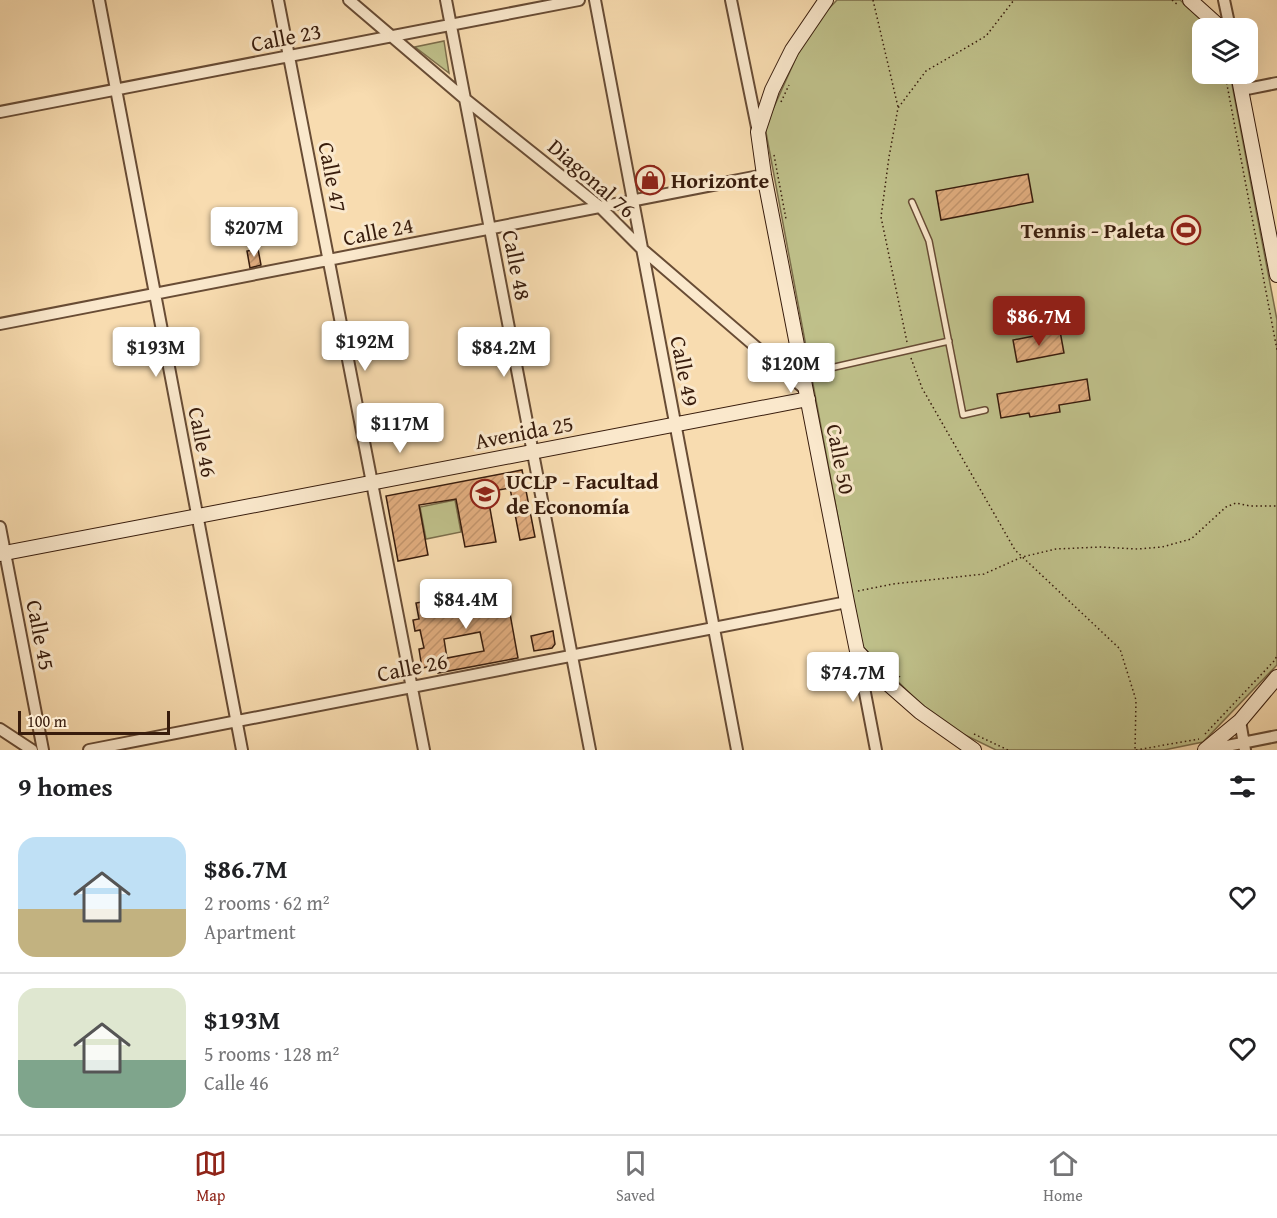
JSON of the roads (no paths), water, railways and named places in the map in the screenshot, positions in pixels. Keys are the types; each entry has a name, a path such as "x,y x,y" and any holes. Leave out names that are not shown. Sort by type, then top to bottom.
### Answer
{"main road":[{"path":"758,132 772,90 792,50 826,0"},
{"path":"1190,0 1210,18"},
{"path":"1240,84 1277,275"},
{"name":"Calle 50","path":"758,132 797,375 807,394 857,651"},
{"name":"Avenida 25","path":"2,550 807,394"},
{"path":"857,651 887,683 920,712 974,750"},
{"path":"1206,750 1240,721 1277,677"}],"street":[{"name":"Calle 46","path":"99,0 242,750"},
{"name":"Calle 47","path":"278,0 424,750"},
{"name":"Diagonal 76","path":"349,0 465,99 600,207 642,249 797,375"},
{"name":"Calle 48","path":"447,0 590,750"},
{"name":"Calle 23","path":"0,112 579,0"},
{"name":"Calle 49","path":"595,0 737,750"},
{"name":"Calle 50","path":"731,0 758,132"},
{"path":"1224,0 1228,18"},
{"path":"1242,90 1277,83"},
{"name":"Calle 24","path":"0,324 764,175"},
{"name":"Calle 45","path":"0,527 2,550 43,750"},
{"name":"Calle 26","path":"89,750 714,628 846,598"},
{"name":"Calle 50","path":"857,651 876,750"},
{"path":"1240,721 1244,746"},
{"path":"0,729 32,750"},
{"path":"1206,750 1244,746 1277,736"}],"lane":[{"path":"912,202 929,240 963,414 985,410"},
{"path":"797,375 949,341"}],"place":[{"name":"Horizonte","path":"650,180"},
{"name":"Tennis - Paleta","path":"1186,230"},
{"name":"UCLP - Facultad de Economía","path":"485,494"}]}
